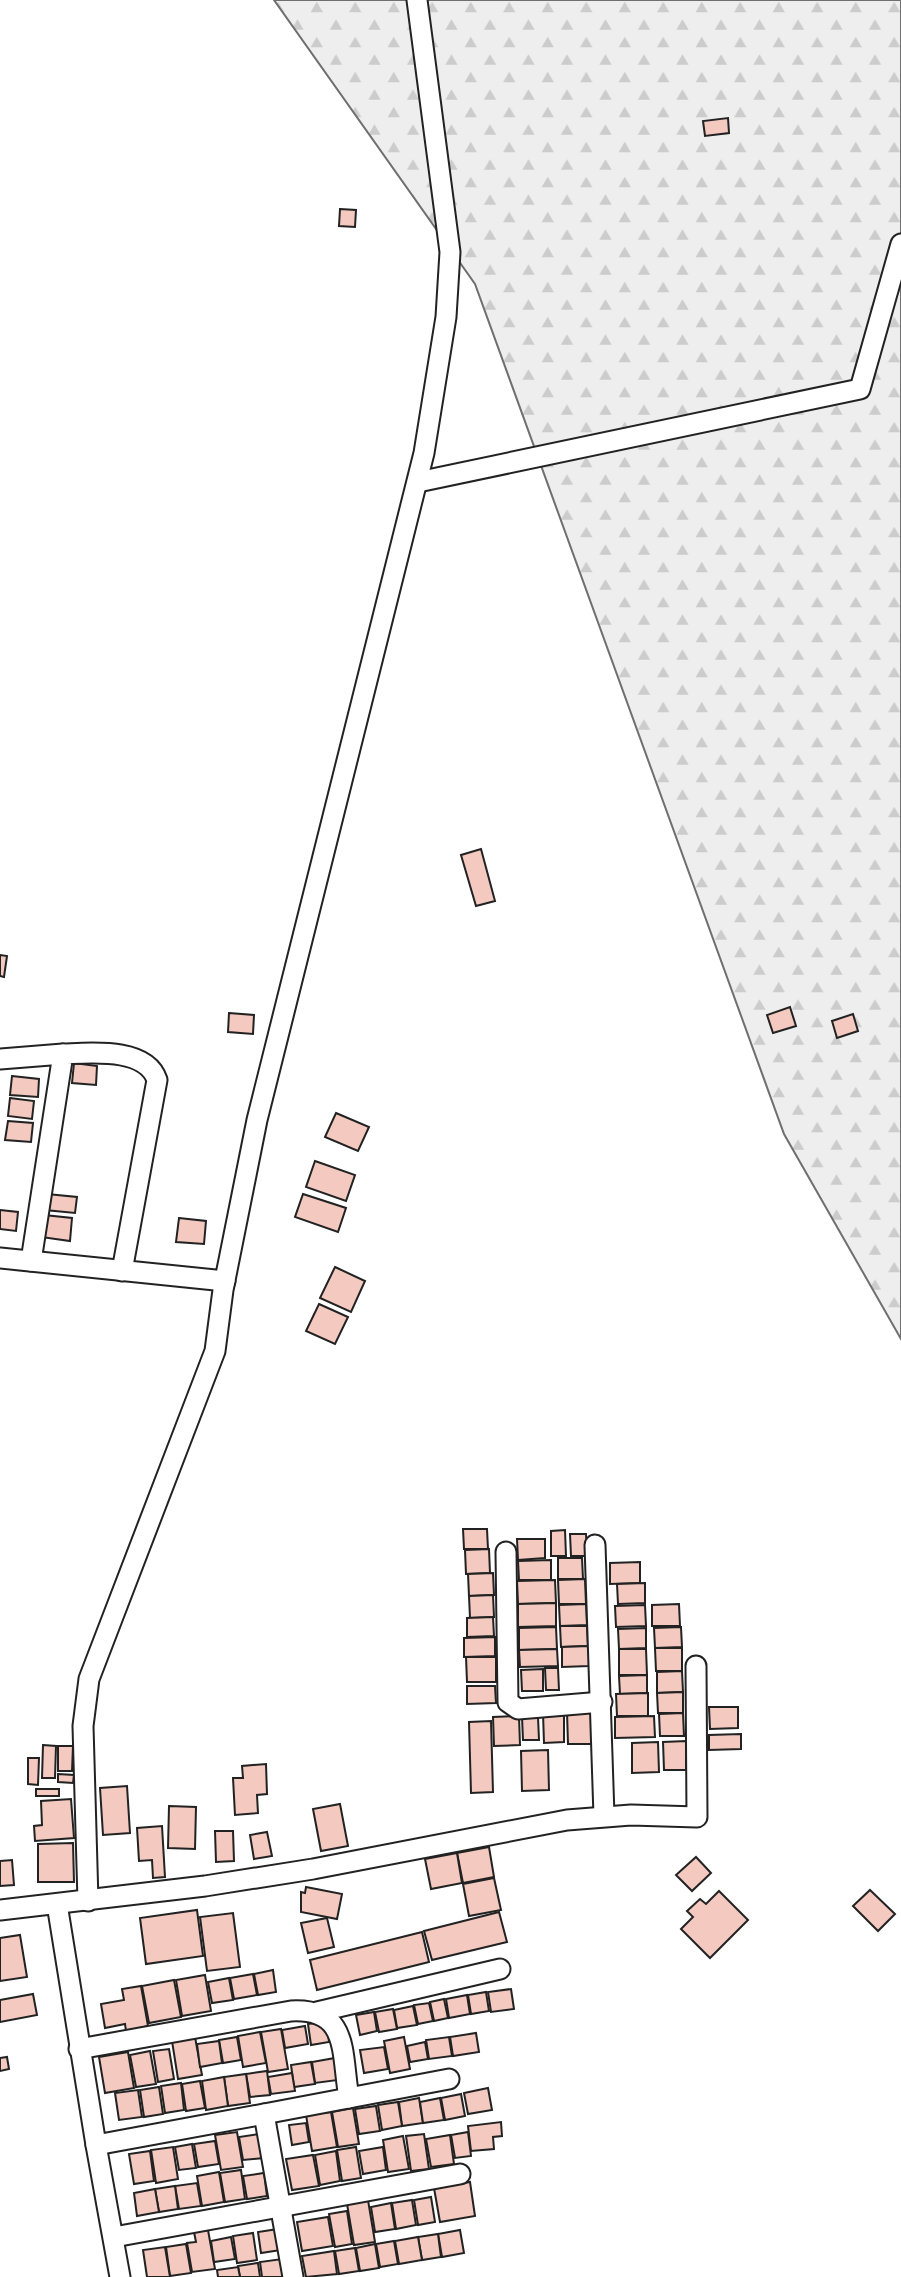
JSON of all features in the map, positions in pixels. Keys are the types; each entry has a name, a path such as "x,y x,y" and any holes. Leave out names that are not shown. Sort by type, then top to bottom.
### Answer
{"street":[{"path":"88,1901 83,1726 89,1679 215,1351 224,1286 257,1120 418,482 437,385 450,252 417,0"},
{"path":"418,482 860,389 901,244"},
{"path":"0,1059 63,1055 128,1057 150,1068 157,1080 122,1271"},
{"path":"31,1261 63,1055"},
{"path":"0,1258 122,1271 224,1286"},
{"path":"595,1545 604,1816"},
{"path":"506,1552 508,1702 518,1709 602,1702"},
{"path":"0,1910 88,1901 313,1869 568,1820 604,1816 694,1818 699,1815 696,1666"},
{"path":"57,1904 79,2049 120,2277"},
{"path":"79,2049 291,2011 317,2012 500,1969"},
{"path":"317,2012 334,2023 337,2031 349,2098"},
{"path":"96,2146 449,2079"},
{"path":"264,2114 293,2277"},
{"path":"114,2237 281,2209 460,2174"}],"green space":[{"path":"274,0 901,0 901,1339 784,1134 475,284"}],"building":[{"path":"728,118 729,133 705,136 703,121"},
{"path":"340,209 356,210 355,227 339,226"},
{"path":"481,849 495,901 476,906 461,855"},
{"path":"0,955 7,956 4,977 0,976"},
{"path":"790,1007 796,1026 773,1033 767,1015"},
{"path":"229,1013 254,1015 253,1034 228,1032"},
{"path":"853,1014 858,1031 837,1038 832,1021"},
{"path":"74,1063 97,1066 96,1085 72,1083"},
{"path":"12,1076 39,1079 38,1097 10,1095"},
{"path":"10,1098 34,1101 32,1119 8,1116"},
{"path":"336,1113 369,1127 358,1151 325,1137"},
{"path":"8,1121 33,1123 31,1142 5,1140"},
{"path":"315,1161 355,1175 346,1201 306,1187"},
{"path":"47,1194 77,1197 75,1213 45,1210"},
{"path":"303,1194 346,1208 338,1232 295,1217"},
{"path":"0,1210 18,1212 16,1231 0,1229"},
{"path":"44,1215 72,1218 70,1241 41,1237"},
{"path":"179,1218 206,1221 204,1244 176,1242"},
{"path":"335,1267 365,1281 351,1312 320,1298"},
{"path":"319,1304 348,1317 335,1344 306,1331"},
{"path":"463,1529 487,1529 488,1549 464,1549"},
{"path":"565,1530 566,1556 551,1556 551,1531"},
{"path":"570,1534 586,1534 587,1556 571,1556"},
{"path":"517,1539 545,1539 545,1558 518,1560"},
{"path":"489,1549 490,1573 466,1574 465,1550"},
{"path":"558,1558 582,1558 583,1579 558,1579"},
{"path":"551,1560 551,1580 519,1580 518,1561"},
{"path":"640,1562 640,1583 610,1584 610,1563"},
{"path":"493,1573 494,1595 469,1596 468,1574"},
{"path":"585,1579 586,1604 559,1604 558,1580"},
{"path":"555,1580 556,1603 518,1604 517,1581"},
{"path":"645,1583 645,1603 618,1604 617,1584"},
{"path":"493,1595 494,1617 470,1618 469,1596"},
{"path":"556,1603 556,1626 518,1627 518,1604"},
{"path":"586,1604 587,1625 560,1626 559,1605"},
{"path":"679,1604 680,1626 652,1626 652,1605"},
{"path":"645,1605 646,1626 616,1627 615,1606"},
{"path":"493,1617 494,1636 467,1637 467,1618"},
{"path":"560,1626 587,1626 588,1646 561,1647"},
{"path":"556,1627 557,1649 519,1650 519,1628"},
{"path":"681,1627 682,1647 655,1648 654,1628"},
{"path":"646,1628 646,1648 619,1649 618,1629"},
{"path":"495,1637 495,1656 464,1657 464,1638"},
{"path":"589,1646 589,1666 562,1667 562,1647"},
{"path":"655,1648 682,1648 682,1671 656,1671"},
{"path":"557,1649 558,1666 520,1667 519,1650"},
{"path":"619,1649 646,1649 647,1675 619,1675"},
{"path":"466,1657 496,1657 496,1682 467,1682"},
{"path":"545,1668 558,1668 559,1690 546,1690"},
{"path":"543,1669 543,1691 522,1691 521,1670"},
{"path":"682,1671 683,1692 657,1693 657,1672"},
{"path":"647,1675 647,1693 620,1694 619,1676"},
{"path":"467,1686 495,1686 496,1703 467,1704"},
{"path":"683,1692 683,1713 658,1713 657,1693"},
{"path":"648,1693 648,1716 617,1716 616,1694"},
{"path":"709,1707 738,1707 738,1728 710,1729"},
{"path":"593,1711 594,1744 568,1744 567,1712"},
{"path":"543,1713 564,1713 564,1742 544,1743"},
{"path":"683,1713 684,1736 660,1736 659,1714"},
{"path":"519,1716 520,1745 494,1746 493,1717"},
{"path":"654,1716 655,1737 615,1738 615,1717"},
{"path":"522,1717 538,1717 539,1740 523,1740"},
{"path":"491,1721 493,1792 471,1793 469,1722"},
{"path":"741,1734 741,1749 709,1750 709,1735"},
{"path":"686,1741 686,1770 664,1770 663,1742"},
{"path":"658,1742 659,1772 632,1773 632,1743"},
{"path":"43,1745 56,1746 55,1778 42,1778"},
{"path":"58,1746 73,1746 72,1771 58,1771"},
{"path":"548,1750 549,1790 522,1791 521,1751"},
{"path":"28,1758 39,1758 38,1785 28,1784"},
{"path":"266,1764 267,1794 257,1795 258,1813 235,1815 233,1778 243,1778 242,1766"},
{"path":"58,1774 74,1775 73,1783 58,1782"},
{"path":"127,1786 130,1833 103,1835 100,1788"},
{"path":"36,1789 59,1789 59,1796 36,1796"},
{"path":"71,1799 74,1838 35,1841 34,1826 42,1825 41,1801"},
{"path":"340,1804 348,1846 321,1851 313,1809"},
{"path":"169,1806 196,1807 195,1849 168,1848"},
{"path":"162,1826 165,1877 153,1878 152,1860 139,1861 137,1828"},
{"path":"215,1831 233,1831 234,1861 216,1862"},
{"path":"267,1832 272,1856 254,1859 250,1835"},
{"path":"73,1843 74,1882 38,1882 38,1844"},
{"path":"489,1847 494,1877 463,1883 457,1853"},
{"path":"457,1853 462,1883 431,1889 425,1859"},
{"path":"696,1857 711,1873 692,1891 676,1875"},
{"path":"12,1860 14,1885 0,1886 0,1861"},
{"path":"494,1878 501,1910 469,1916 463,1884"},
{"path":"306,1887 342,1894 337,1919 301,1912 301,1892 305,1893"},
{"path":"870,1890 895,1914 878,1931 853,1906"},
{"path":"719,1891 748,1920 710,1958 681,1929 693,1917 687,1911 700,1899 706,1904"},
{"path":"197,1910 203,1956 146,1964 140,1918"},
{"path":"499,1912 507,1942 432,1960 424,1931"},
{"path":"233,1913 240,1967 207,1971 200,1917"},
{"path":"327,1918 334,1947 308,1953 301,1923"},
{"path":"422,1932 429,1962 317,1990 310,1960"},
{"path":"20,1935 27,1977 0,1981 0,1938"},
{"path":"273,1970 276,1992 258,1995 254,1974"},
{"path":"253,1974 257,1995 234,1999 230,1978"},
{"path":"205,1975 211,2011 182,2016 176,1980"},
{"path":"229,1978 233,2000 212,2003 208,1982"},
{"path":"174,1980 181,2017 149,2023 142,1986"},
{"path":"141,1986 148,2026 126,2031 125,2024 105,2028 101,2004 124,2000 122,1989"},
{"path":"511,1989 514,2009 491,2012 488,1992"},
{"path":"486,1992 489,2011 471,2014 468,1995"},
{"path":"33,1994 37,2015 0,2022 0,2000"},
{"path":"467,1995 470,2014 449,2018 446,1999"},
{"path":"444,1999 448,2018 434,2021 430,2002"},
{"path":"429,2003 433,2021 418,2024 414,2005"},
{"path":"413,2006 417,2025 397,2028 394,2010"},
{"path":"393,2009 397,2029 379,2032 375,2012"},
{"path":"374,2012 377,2031 360,2035 356,2015"},
{"path":"327,2021 329,2042 311,2045 308,2024"},
{"path":"305,2026 308,2044 285,2048 282,2030"},
{"path":"281,2029 288,2069 268,2072 261,2032"},
{"path":"260,2032 266,2063 243,2067 238,2036"},
{"path":"476,2033 479,2052 453,2056 450,2037"},
{"path":"195,2037 202,2075 178,2079 172,2041"},
{"path":"237,2037 241,2060 223,2063 219,2040"},
{"path":"404,2037 410,2069 390,2073 384,2041"},
{"path":"449,2037 452,2056 429,2059 426,2040"},
{"path":"219,2041 222,2063 200,2067 197,2044"},
{"path":"425,2042 428,2059 410,2062 407,2046"},
{"path":"384,2047 388,2069 364,2073 360,2050"},
{"path":"169,2049 174,2079 158,2082 153,2051"},
{"path":"150,2051 156,2084 136,2087 130,2055"},
{"path":"128,2052 134,2088 105,2093 99,2057"},
{"path":"7,2057 9,2069 0,2071 0,2058"},
{"path":"335,2058 338,2080 315,2083 312,2062"},
{"path":"311,2062 315,2084 294,2087 291,2065"},
{"path":"267,2071 270,2095 250,2097 246,2074"},
{"path":"292,2073 295,2091 271,2094 268,2077"},
{"path":"246,2074 250,2103 228,2106 224,2077"},
{"path":"224,2077 228,2106 206,2110 202,2081"},
{"path":"200,2081 205,2108 186,2111 182,2084"},
{"path":"181,2083 184,2110 165,2113 161,2086"},
{"path":"159,2087 163,2114 144,2117 140,2090"},
{"path":"488,2088 492,2110 468,2114 464,2093"},
{"path":"138,2090 142,2117 119,2120 115,2093"},
{"path":"461,2094 465,2116 445,2120 441,2098"},
{"path":"419,2098 423,2123 402,2126 399,2102"},
{"path":"440,2098 444,2120 423,2123 420,2102"},
{"path":"398,2102 402,2126 382,2130 378,2105"},
{"path":"376,2106 380,2131 359,2134 355,2109"},
{"path":"353,2108 359,2144 338,2147 332,2112"},
{"path":"331,2112 337,2147 312,2151 306,2115"},
{"path":"501,2122 502,2136 493,2137 494,2149 471,2151 468,2126"},
{"path":"306,2123 309,2142 292,2145 289,2125"},
{"path":"237,2132 243,2167 221,2170 215,2135"},
{"path":"468,2132 471,2156 455,2158 451,2135"},
{"path":"259,2134 263,2158 243,2160 239,2137"},
{"path":"424,2134 429,2169 411,2171 406,2136"},
{"path":"450,2135 454,2164 431,2167 426,2139"},
{"path":"403,2136 409,2169 388,2172 383,2140"},
{"path":"215,2141 219,2164 198,2167 194,2144"},
{"path":"192,2144 196,2168 179,2170 175,2147"},
{"path":"173,2147 178,2179 156,2183 151,2150"},
{"path":"356,2147 361,2178 342,2181 337,2150"},
{"path":"383,2147 386,2170 363,2174 359,2151"},
{"path":"150,2151 154,2181 134,2184 129,2154"},
{"path":"336,2151 340,2181 320,2185 315,2155"},
{"path":"313,2155 319,2186 292,2190 286,2159"},
{"path":"241,2170 245,2199 225,2202 220,2173"},
{"path":"219,2172 224,2202 202,2206 197,2176"},
{"path":"264,2173 267,2196 247,2199 243,2176"},
{"path":"470,2182 475,2216 440,2222 434,2188"},
{"path":"197,2183 201,2206 179,2209 175,2186"},
{"path":"175,2186 178,2209 159,2212 155,2189"},
{"path":"155,2189 159,2212 137,2216 134,2193"},
{"path":"431,2197 435,2222 418,2225 414,2200"},
{"path":"368,2200 375,2242 354,2245 347,2204"},
{"path":"412,2200 416,2225 396,2229 392,2203"},
{"path":"391,2203 395,2229 375,2232 371,2207"},
{"path":"347,2211 352,2244 335,2247 329,2214"},
{"path":"328,2217 333,2246 302,2251 297,2222"},
{"path":"278,2229 281,2250 261,2253 258,2232"},
{"path":"208,2230 215,2269 192,2272 187,2243 196,2242 194,2232"},
{"path":"460,2230 464,2253 442,2257 438,2234"},
{"path":"253,2233 257,2260 237,2263 233,2236"},
{"path":"438,2234 441,2257 422,2260 418,2237"},
{"path":"231,2237 235,2259 214,2262 211,2241"},
{"path":"418,2237 422,2260 399,2264 395,2241"},
{"path":"394,2241 398,2264 380,2267 376,2244"},
{"path":"186,2244 191,2273 170,2276 166,2247"},
{"path":"375,2244 379,2268 360,2271 356,2248"},
{"path":"165,2247 170,2277 147,2277 143,2250"},
{"path":"355,2248 359,2271 339,2274 335,2251"},
{"path":"334,2251 337,2274 306,2277 302,2256"},
{"path":"282,2259 285,2277 262,2277 260,2262"},
{"path":"258,2263 260,2277 240,2277 238,2266"},
{"path":"238,2267 240,2277 218,2277 217,2270"}]}
